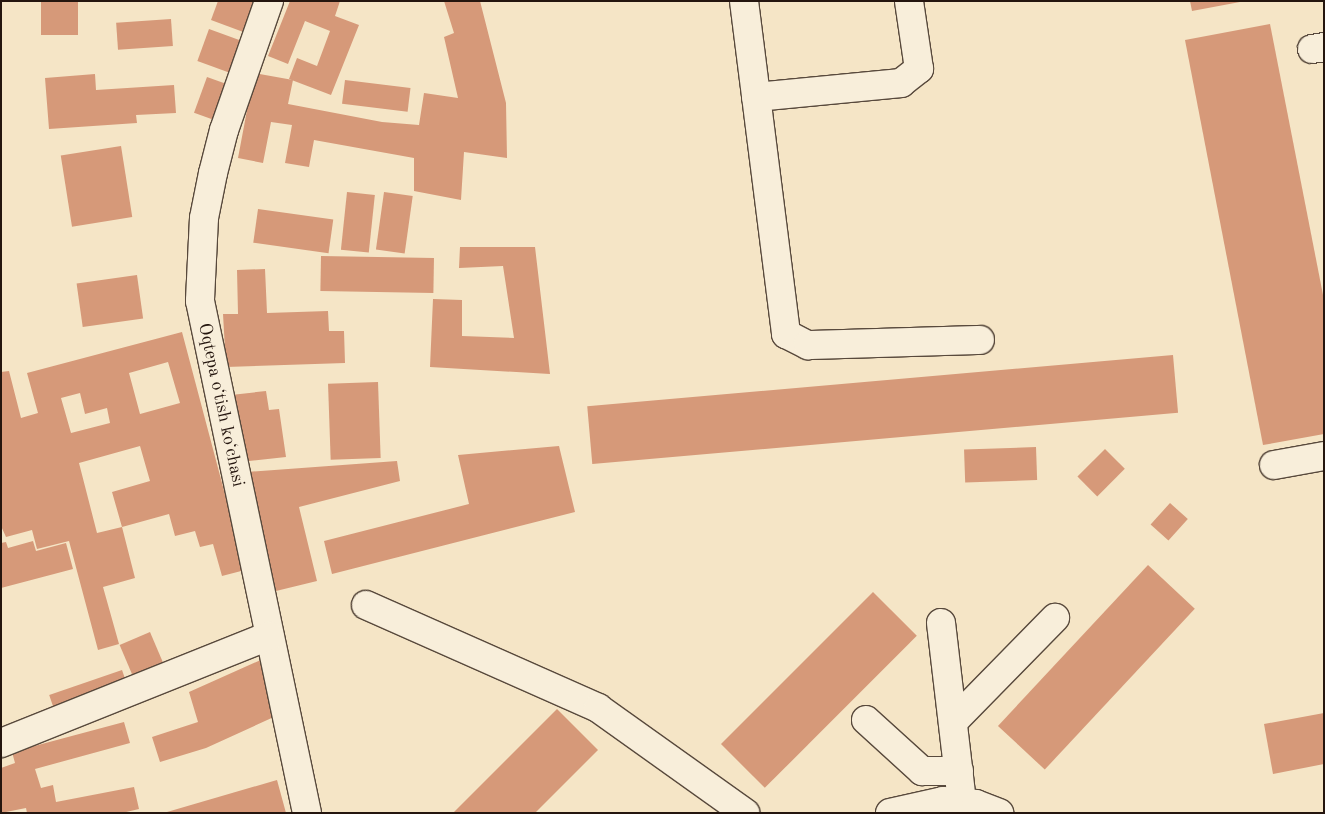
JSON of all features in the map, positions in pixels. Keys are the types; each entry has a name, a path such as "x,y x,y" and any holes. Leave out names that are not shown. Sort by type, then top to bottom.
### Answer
{"street":[{"name":"Oqtepa oʻtish koʻchasi","path":"269,1 224,130 213,174 204,218 200,301 307,813"},
{"path":"744,1 786,334 808,345 980,340"},
{"path":"756,97 901,83 918,69 909,1"},
{"path":"1274,465 1324,456"},
{"path":"366,605 598,708 746,813"},
{"path":"953,722 1055,618"},
{"path":"941,623 962,803"},
{"path":"1,743 269,636"},
{"path":"866,720 922,771 959,771"},
{"path":"890,813 943,801 962,803 999,813"}],"building":[{"path":"41,1 78,1 78,35 41,35"},
{"path":"218,1 259,1 246,33 211,20"},
{"path":"290,1 340,1 335,16 359,25 331,95 289,79 297,58 317,66 330,31 305,21 288,64 268,56"},
{"path":"444,1 480,1 506,103 507,158 464,152 461,200 414,191 414,158 314,140 309,167 285,163 292,125 271,122 263,163 238,158 254,73 293,80 288,104 382,122 419,125 424,93 458,98 444,37 454,33"},
{"path":"1190,1 1240,1 1240,2 1192,11"},
{"path":"171,19 173,46 118,50 116,23"},
{"path":"1270,24 1324,300 1324,434 1263,445 1185,40"},
{"path":"209,29 245,42 233,74 197,61"},
{"path":"95,74 96,90 174,85 176,113 136,115 137,123 49,129 45,78"},
{"path":"207,77 226,84 213,120 194,113"},
{"path":"345,80 411,88 408,112 342,104"},
{"path":"121,146 132,217 72,227 61,156"},
{"path":"347,192 375,195 369,253 341,250"},
{"path":"384,192 413,196 405,253 376,249"},
{"path":"258,209 333,220 329,253 253,243"},
{"path":"460,247 535,247 550,374 430,367 433,299 462,300 462,336 514,338 503,266 459,268"},
{"path":"321,256 434,258 433,293 320,291"},
{"path":"265,269 267,313 328,311 329,331 344,331 345,363 226,367 223,314 238,314 237,270"},
{"path":"137,275 143,319 83,327 77,283"},
{"path":"182,332 245,570 222,576 213,544 200,547 195,531 175,536 169,514 122,527 135,578 103,587 119,644 98,650 69,541 37,549 32,530 6,537 1,526 1,372 9,371 21,418 38,413 27,373","holes":["168,362 180,403 140,414 129,373","80,393 85,414 107,408 110,423 71,433 61,398","140,446 150,481 112,492 122,527 97,533 79,463"]},
{"path":"1173,355 1178,413 592,464 587,406"},
{"path":"378,382 381,458 331,460 328,384"},
{"path":"266,391 269,410 279,409 286,457 240,462 231,395"},
{"path":"559,446 575,512 332,574 324,541 469,504 458,455"},
{"path":"1036,447 1037,480 965,482 964,450"},
{"path":"1105,449 1125,469 1097,496 1077,477"},
{"path":"397,461 400,481 299,507 317,581 276,591 246,472"},
{"path":"1170,503 1188,519 1168,541 1151,525"},
{"path":"33,541 36,551 66,543 73,569 1,588 1,543 6,542 8,548"},
{"path":"1148,565 1195,609 1045,770 998,726"},
{"path":"873,592 917,636 765,788 721,744"},
{"path":"150,632 168,674 138,687 120,645"},
{"path":"263,659 276,716 206,748 160,762 152,737 198,722 189,692"},
{"path":"122,670 129,690 56,715 49,695"},
{"path":"557,709 598,750 535,813 453,813"},
{"path":"1324,713 1324,764 1273,774 1264,724"},
{"path":"124,722 130,743 35,769 41,788 53,785 56,802 134,787 139,809 122,813 27,813 26,808 1,813 1,768 15,763 12,752"},
{"path":"277,780 286,813 167,813 167,812"}]}
